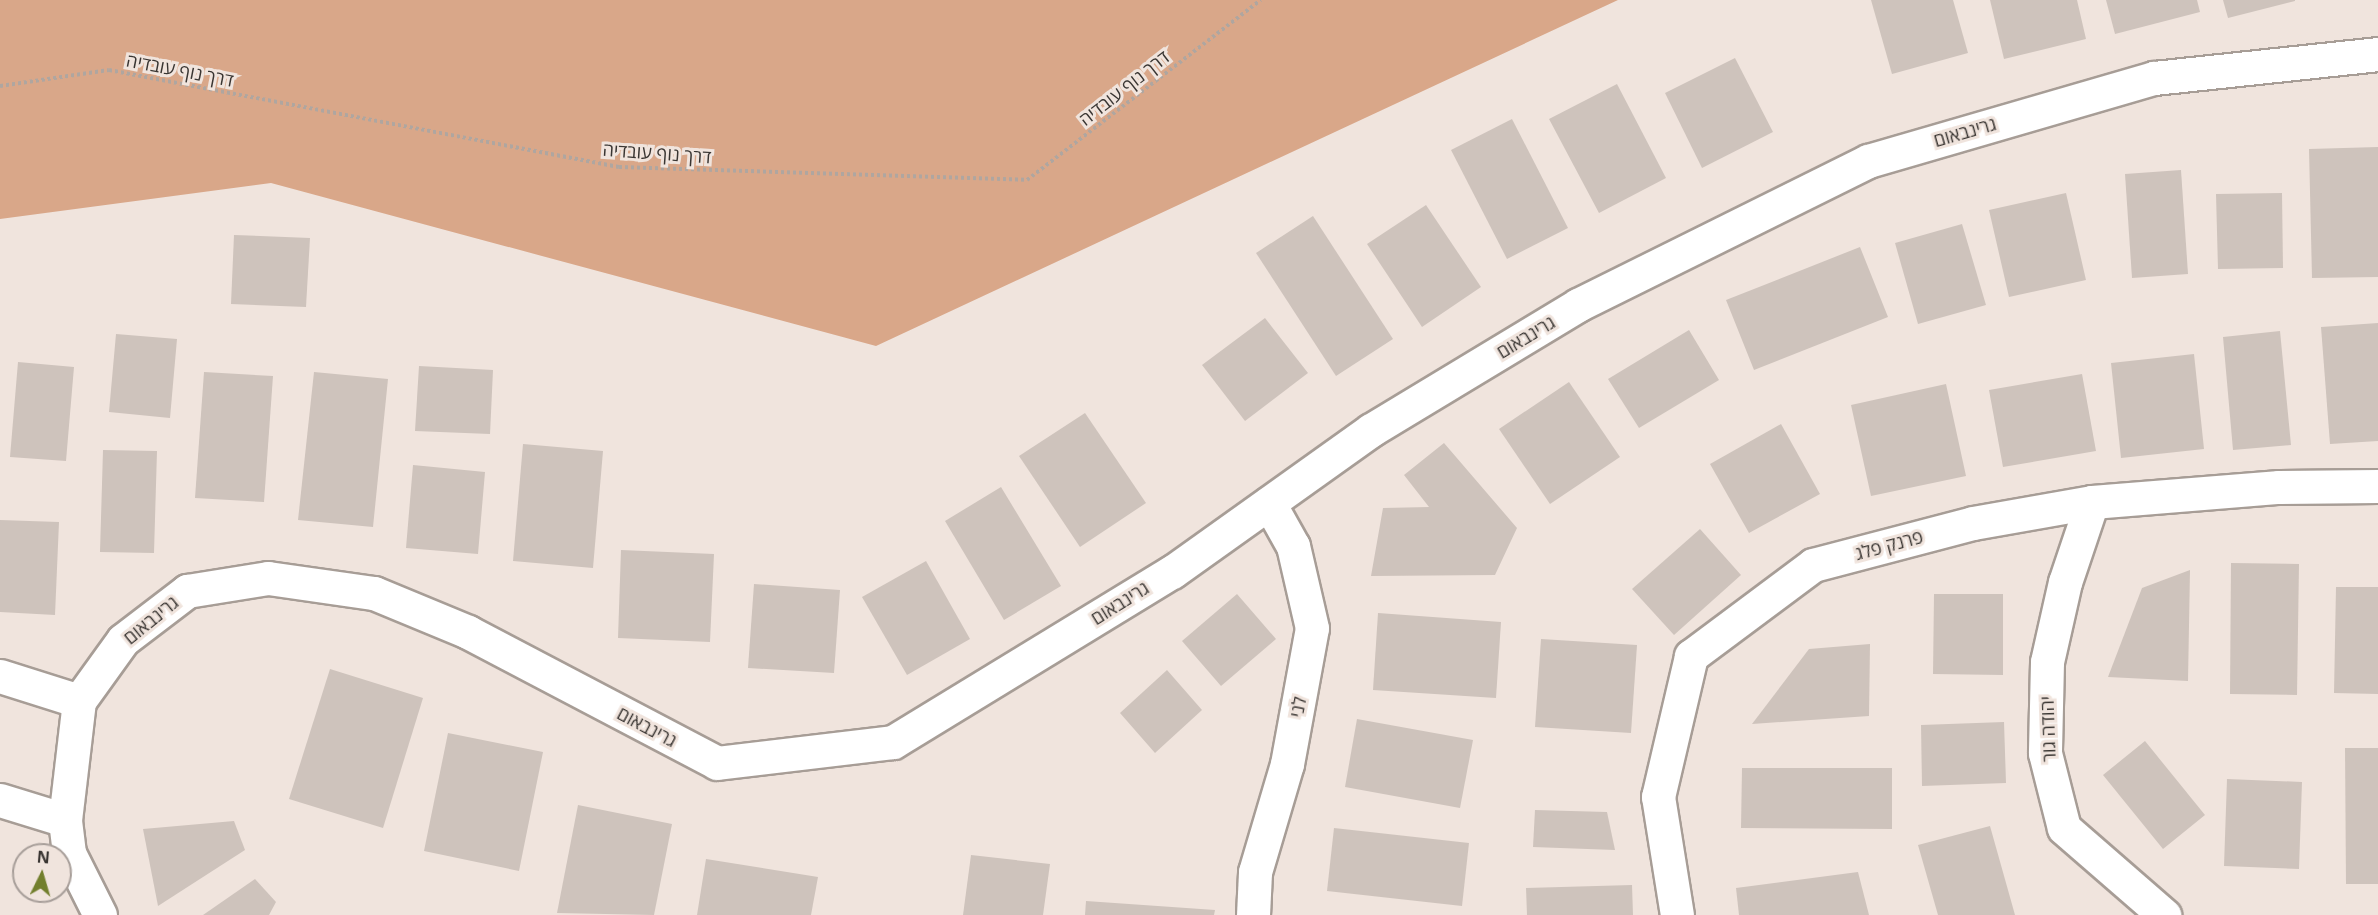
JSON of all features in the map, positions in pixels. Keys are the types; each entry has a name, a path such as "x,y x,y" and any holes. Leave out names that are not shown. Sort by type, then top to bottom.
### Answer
{"street":[{"name":"גרינבאום","path":"100,915 69,853 64,820 79,701 123,640 187,591 268,578 374,593 468,632 717,764 894,742 1172,572 1371,430 1578,305 1868,161 2154,78 2378,54"},
{"name":"פרנק פלג","path":"1677,915 1658,797 1691,656 1813,565 1974,523 2092,502 2279,487 2378,486"},
{"name":"יהודה גור","path":"2092,502 2065,582 2047,662 2045,753 2064,828 2164,915"},
{"name":"לני","path":"1253,915 1255,873 1287,764 1312,628 1293,546 1269,503"},
{"path":"0,676 79,701"},
{"path":"0,800 64,820"}],"path":[{"name":"דרך נוף עובדיה","path":"0,86 109,70 619,167 1027,180 1261,0"}],"shaded area":[{"path":"0,0 1618,0 876,346 271,183 0,219"}],"building":[{"path":"1871,0 1953,0 1968,53 1892,74"},
{"path":"1990,0 2077,0 2086,39 2004,59"},
{"path":"2106,0 2197,0 2200,12 2115,34"},
{"path":"2223,0 2295,0 2295,1 2228,18"},
{"path":"1735,58 1773,132 1702,168 1665,93"},
{"path":"1617,84 1666,178 1599,213 1549,119"},
{"path":"1512,119 1568,228 1507,259 1451,150"},
{"path":"2378,147 2378,277 2312,278 2309,149"},
{"path":"2181,170 2188,274 2132,278 2125,174"},
{"path":"2066,193 2086,280 2009,297 1989,210"},
{"path":"2282,193 2283,268 2218,269 2216,194"},
{"path":"1426,205 1481,287 1422,327 1367,244"},
{"path":"1313,216 1393,339 1336,376 1256,253"},
{"path":"1962,224 1986,305 1918,324 1895,243"},
{"path":"234,235 310,238 306,307 231,304"},
{"path":"1860,247 1888,317 1754,370 1726,300"},
{"path":"1265,318 1308,373 1245,421 1202,365"},
{"path":"2378,323 2378,441 2330,444 2321,327"},
{"path":"1689,330 1719,380 1639,428 1608,379"},
{"path":"2280,331 2291,445 2233,450 2223,337"},
{"path":"116,334 177,339 170,418 109,412"},
{"path":"2194,354 2204,449 2121,458 2111,363"},
{"path":"18,362 74,367 66,461 10,457"},
{"path":"419,366 493,370 490,434 415,431"},
{"path":"204,372 273,376 264,502 195,498"},
{"path":"314,372 388,379 373,527 298,520"},
{"path":"2082,374 2096,451 2003,467 1989,390"},
{"path":"1569,382 1620,457 1550,504 1499,429"},
{"path":"1946,384 1966,476 1871,496 1851,405"},
{"path":"1085,413 1146,503 1080,547 1019,456"},
{"path":"1781,424 1820,494 1749,533 1710,464"},
{"path":"1444,443 1517,528 1495,575 1371,576 1383,508 1429,507 1404,475"},
{"path":"523,444 603,451 593,568 513,561"},
{"path":"103,450 157,451 154,553 100,552"},
{"path":"413,465 485,472 478,554 406,548"},
{"path":"1001,487 1061,586 1004,620 945,521"},
{"path":"0,520 59,522 55,615 0,612"},
{"path":"1700,529 1741,575 1674,635 1632,589"},
{"path":"621,550 714,554 710,642 618,638"},
{"path":"926,561 970,639 907,675 862,597"},
{"path":"2231,563 2299,564 2297,695 2230,694"},
{"path":"2190,570 2188,681 2108,677 2142,588"},
{"path":"754,584 840,590 834,673 748,668"},
{"path":"2336,587 2378,587 2378,694 2334,693"},
{"path":"1237,594 1276,639 1221,686 1182,641"},
{"path":"1934,594 2003,594 2003,675 1933,674"},
{"path":"1378,613 1501,622 1496,698 1373,690"},
{"path":"1541,639 1637,645 1631,733 1535,727"},
{"path":"1870,644 1869,716 1752,724 1809,649"},
{"path":"330,669 423,698 383,828 289,799"},
{"path":"1167,670 1202,710 1155,753 1120,713"},
{"path":"1357,719 1473,740 1460,808 1345,787"},
{"path":"2004,722 2006,783 1922,786 1921,725"},
{"path":"448,733 543,752 519,871 424,851"},
{"path":"2145,741 2205,815 2163,849 2103,775"},
{"path":"2345,748 2378,748 2378,884 2346,884"},
{"path":"1742,768 1892,768 1892,829 1741,828"},
{"path":"2227,779 2302,782 2299,869 2224,866"},
{"path":"578,805 672,824 654,915 557,913"},
{"path":"1535,810 1607,812 1615,850 1533,847"},
{"path":"234,821 245,850 158,906 143,829"},
{"path":"1990,826 2015,915 1938,915 1918,845"},
{"path":"1334,828 1469,843 1462,906 1327,891"},
{"path":"971,855 1050,864 1043,915 963,915"},
{"path":"706,859 818,877 811,915 697,915"},
{"path":"1858,872 1869,915 1739,915 1736,888"},
{"path":"255,879 276,902 269,915 203,915"},
{"path":"1632,885 1633,915 1527,915 1526,888"},
{"path":"1086,901 1215,910 1214,915 1085,915"}]}
